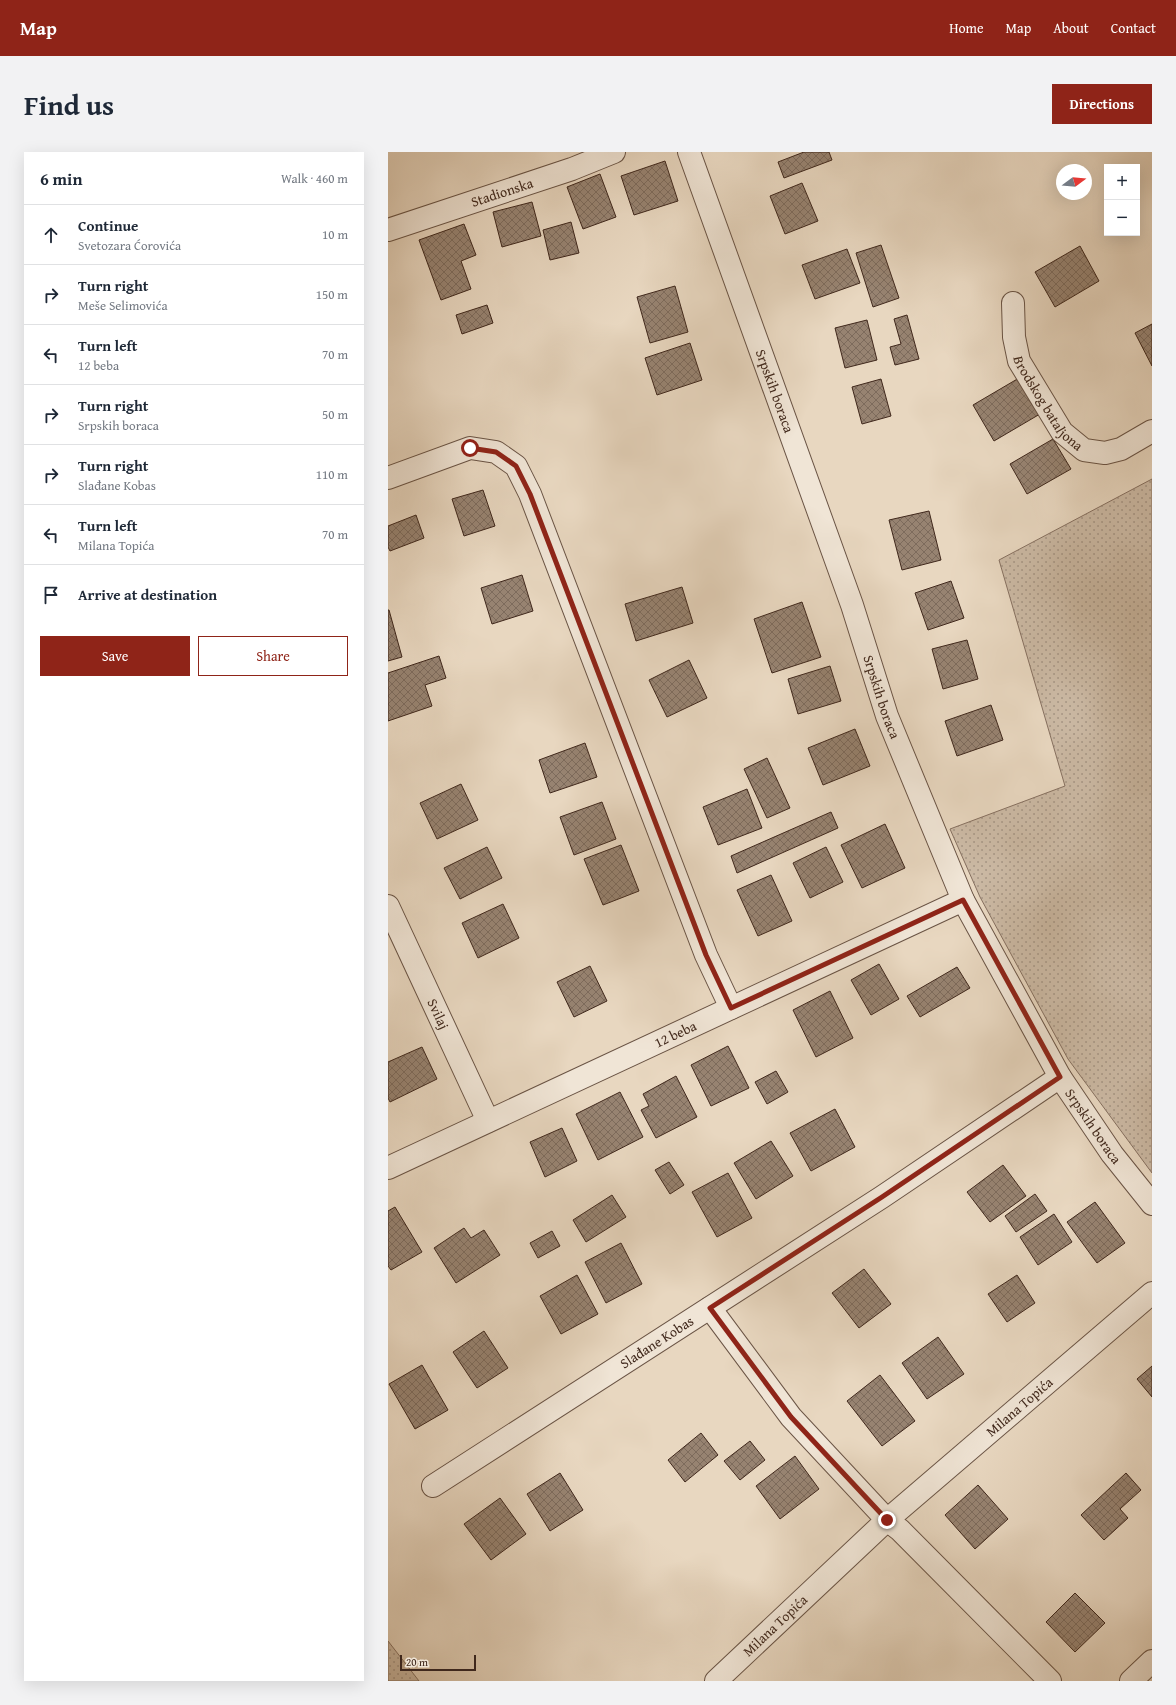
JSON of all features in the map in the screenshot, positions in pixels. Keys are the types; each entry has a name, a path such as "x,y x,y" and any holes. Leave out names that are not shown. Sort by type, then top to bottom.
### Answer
{"street":[{"name":"Stadionska","path":"388,230 572,169 614,152"},
{"name":"Srpskih boraca","path":"689,152 852,605 887,716 963,900 1060,1077 1112,1154 1152,1204"},
{"name":"Brodskog bataljona","path":"1013,303 1014,336 1019,362 1062,432 1084,450 1105,453 1122,449 1152,431"},
{"path":"388,478 470,448 496,452 516,466 530,494 706,955 731,1008"},
{"name":"12 beba","path":"388,1168 963,900"},
{"name":"Svilaj","path":"388,906 488,1121"},
{"name":"Slađane Kobas","path":"433,1486 875,1201 1060,1077"},
{"name":"Milana Topića","path":"716,1681 887,1520 1152,1293"},
{"path":"710,1308 791,1417 887,1520 900,1530 1050,1681"},
{"path":"1131,1681 1152,1661"}],"shaded area":[{"path":"1152,479 1152,1173 1068,1059 980,897 950,829 1065,786 999,560"},
{"path":"388,1641 419,1681 388,1681"}],"building":[{"path":"804,152 829,152 832,160 784,178 778,162"},
{"path":"665,161 678,201 634,215 621,176"},
{"path":"600,174 616,217 583,229 567,187"},
{"path":"802,183 818,221 785,234 770,196"},
{"path":"532,202 541,236 502,247 493,212"},
{"path":"571,222 579,253 550,260 543,230"},
{"path":"464,224 476,255 461,261 471,289 441,300 419,240"},
{"path":"881,245 899,298 873,307 856,253"},
{"path":"1080,246 1099,281 1055,307 1035,272"},
{"path":"847,249 860,283 815,299 802,265"},
{"path":"675,286 688,332 650,343 637,297"},
{"path":"487,305 493,323 462,334 456,315"},
{"path":"907,315 919,359 895,365 890,347 901,344 894,319"},
{"path":"867,320 877,360 845,368 835,328"},
{"path":"1152,324 1152,366 1135,333"},
{"path":"690,343 702,380 657,395 645,358"},
{"path":"1019,378 1040,414 994,441 973,405"},
{"path":"881,379 891,416 862,424 852,387"},
{"path":"1053,439 1071,469 1027,494 1010,464"},
{"path":"483,490 495,526 464,536 452,499"},
{"path":"929,511 941,560 902,570 889,520"},
{"path":"416,515 424,538 390,551 388,547 388,526"},
{"path":"522,575 533,611 492,624 481,588"},
{"path":"951,581 964,618 928,630 915,593"},
{"path":"682,587 693,623 636,641 625,604"},
{"path":"802,602 821,657 772,673 754,619"},
{"path":"388,610 402,657 388,661"},
{"path":"967,640 978,679 943,689 932,649"},
{"path":"439,656 446,678 425,685 432,706 388,721 388,673"},
{"path":"689,660 707,698 667,717 649,680"},
{"path":"830,666 841,701 798,714 788,679"},
{"path":"991,705 1003,740 957,756 945,721"},
{"path":"855,729 870,766 823,785 808,748"},
{"path":"585,743 597,777 550,793 539,760"},
{"path":"767,758 790,808 767,818 744,769"},
{"path":"461,784 478,820 437,839 420,803"},
{"path":"747,789 762,828 718,845 703,807"},
{"path":"602,802 616,839 574,855 560,817"},
{"path":"831,812 838,828 737,873 731,856"},
{"path":"885,824 905,868 862,888 841,845"},
{"path":"621,845 639,891 603,905 584,859"},
{"path":"487,847 502,878 460,899 444,868"},
{"path":"826,847 843,882 810,898 793,863"},
{"path":"771,875 792,921 758,936 737,890"},
{"path":"503,904 519,938 478,958 462,923"},
{"path":"879,964 899,999 871,1015 851,980"},
{"path":"590,966 607,1001 574,1017 557,982"},
{"path":"957,967 970,988 920,1017 907,996"},
{"path":"830,991 853,1038 816,1057 793,1010"},
{"path":"728,1046 749,1088 711,1106 691,1065"},
{"path":"422,1047 437,1079 390,1102 388,1098 388,1062"},
{"path":"776,1071 788,1092 767,1104 755,1082"},
{"path":"676,1076 697,1117 656,1138 641,1110 649,1106 643,1094"},
{"path":"620,1092 643,1137 598,1160 576,1114"},
{"path":"835,1109 855,1147 811,1171 790,1133"},
{"path":"562,1128 577,1161 545,1177 530,1142"},
{"path":"771,1141 793,1176 756,1199 734,1163"},
{"path":"669,1162 684,1185 670,1194 655,1170"},
{"path":"1003,1165 1026,1196 990,1222 967,1192"},
{"path":"728,1173 752,1218 717,1237 692,1192"},
{"path":"1035,1194 1047,1211 1016,1232 1005,1216"},
{"path":"612,1195 626,1217 586,1242 573,1220"},
{"path":"1095,1202 1125,1243 1097,1263 1067,1222"},
{"path":"395,1207 422,1252 391,1270 388,1266 388,1211"},
{"path":"1054,1214 1072,1242 1038,1265 1020,1237"},
{"path":"464,1228 471,1238 484,1230 500,1255 456,1283 434,1248"},
{"path":"552,1231 560,1246 538,1258 530,1243"},
{"path":"621,1243 642,1284 606,1303 585,1262"},
{"path":"864,1269 891,1304 859,1328 832,1293"},
{"path":"577,1275 598,1314 561,1334 540,1296"},
{"path":"1017,1275 1035,1303 1007,1322 988,1294"},
{"path":"484,1331 508,1368 477,1388 453,1352"},
{"path":"938,1337 964,1374 927,1399 902,1363"},
{"path":"422,1365 448,1410 415,1429 389,1384"},
{"path":"1152,1366 1152,1397 1137,1379"},
{"path":"880,1375 915,1421 882,1446 847,1401"},
{"path":"701,1433 718,1455 685,1482 668,1460"},
{"path":"750,1441 765,1460 740,1480 724,1461"},
{"path":"795,1456 819,1489 780,1519 756,1486"},
{"path":"560,1473 583,1510 550,1531 527,1494"},
{"path":"1126,1473 1141,1490 1120,1509 1128,1518 1104,1540 1081,1515"},
{"path":"978,1485 1008,1519 975,1549 945,1515"},
{"path":"500,1498 526,1534 491,1560 464,1524"},
{"path":"1075,1593 1105,1623 1075,1652 1046,1622"}],"route":[{"path":"470,448 496,452 516,466 530,494 706,955 731,1008 963,900 1060,1077 882,1197 710,1308 791,1417 887,1520"}]}
